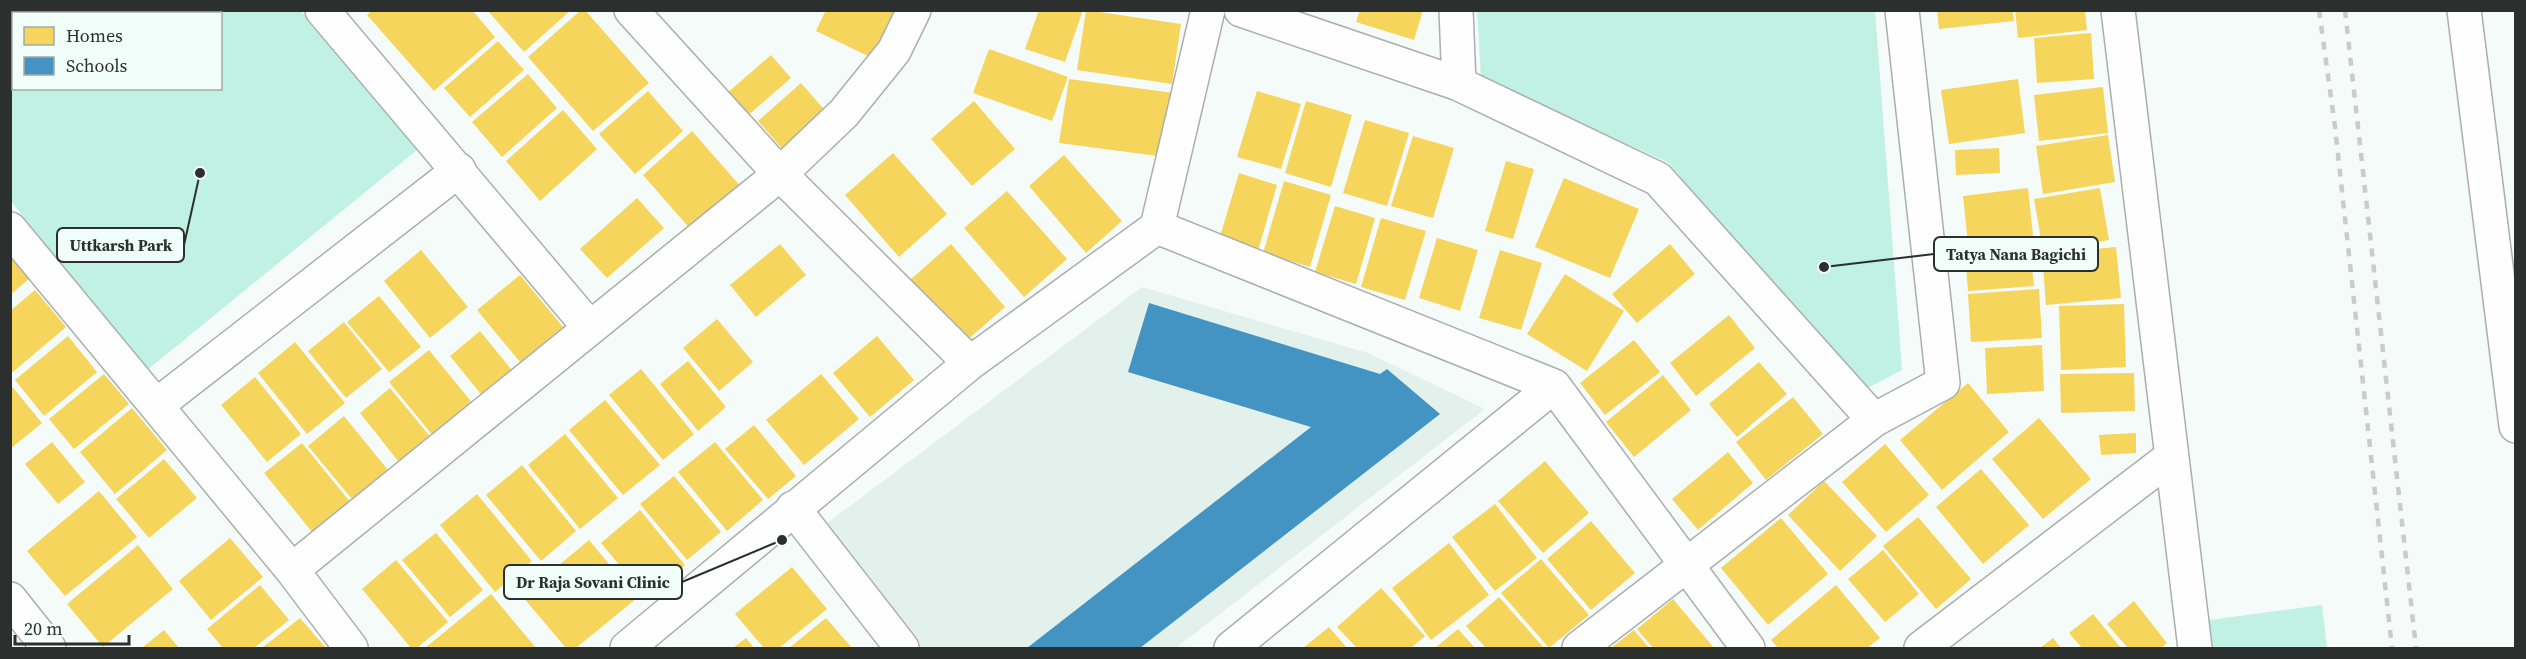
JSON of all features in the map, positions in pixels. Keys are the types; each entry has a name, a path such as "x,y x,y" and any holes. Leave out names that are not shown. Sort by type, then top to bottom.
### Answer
{"street":[{"path":"321,10 459,170 590,328"},
{"path":"632,10 780,174 970,363"},
{"path":"292,570 780,174 851,104 894,51 914,10"},
{"path":"627,648 970,363 1157,227 1208,10"},
{"path":"1241,10 1459,84 1658,179 1874,420"},
{"path":"1456,10 1459,84"},
{"path":"1580,648 1874,420 1943,383 1902,10"},
{"path":"2118,10 2195,648"},
{"path":"2464,10 2516,426"},
{"path":"157,405 459,170"},
{"path":"1157,227 1554,386 1748,648"},
{"path":"10,229 292,570 351,648"},
{"path":"1231,648 1554,386"},
{"path":"1921,648 2171,457"},
{"path":"793,508 902,648"},
{"path":"10,599 49,648"}],"shaded area":[{"path":"1142,287 1368,353 1485,409 1176,648 916,648 822,527"}],"green space":[{"path":"13,11 301,11 423,145 146,371 11,201 10,16 12,13 12,90 222,90 222,12"},
{"path":"1477,11 1875,11 1902,370 1858,393 1669,163 1481,78"},
{"path":"2322,605 2327,648 2206,648 2202,621"}],"building: Homes":[{"path":"372,10 472,10 495,37 434,91 367,15"},
{"path":"487,10 571,10 524,52"},
{"path":"581,10 585,10 649,83 593,131 528,57"},
{"path":"826,10 896,10 872,58 816,31"},
{"path":"1039,10 1083,10 1065,62 1025,49"},
{"path":"1086,10 1181,24 1172,84 1077,70"},
{"path":"1360,10 1423,10 1414,40 1356,22"},
{"path":"1937,10 2013,10 2014,21 1939,29"},
{"path":"2015,10 2085,10 2087,30 2018,38"},
{"path":"2091,33 2094,79 2037,83 2034,38"},
{"path":"498,41 524,70 470,117 444,88"},
{"path":"989,49 1068,77 1052,121 973,93"},
{"path":"771,55 791,78 746,117 726,94"},
{"path":"528,74 557,108 502,157 472,122"},
{"path":"1069,79 1174,93 1165,157 1059,143"},
{"path":"2018,79 2025,133 1949,144 1941,90"},
{"path":"801,83 829,115 786,153 758,121"},
{"path":"2103,87 2108,133 2039,141 2034,95"},
{"path":"648,91 683,131 635,174 599,134"},
{"path":"1257,91 1301,104 1281,169 1237,157"},
{"path":"974,101 1015,149 972,186 931,139"},
{"path":"1306,101 1352,115 1331,187 1285,173"},
{"path":"563,110 597,149 540,201 506,161"},
{"path":"1365,120 1409,133 1387,206 1343,193"},
{"path":"692,131 742,188 692,231 643,175"},
{"path":"2108,135 2115,182 2043,194 2036,146"},
{"path":"1413,136 1454,148 1433,218 1391,206"},
{"path":"1999,148 2000,173 1956,175 1955,150"},
{"path":"893,153 947,214 899,257 845,195"},
{"path":"1064,155 1122,221 1086,253 1029,186"},
{"path":"1506,161 1534,169 1513,239 1485,231"},
{"path":"1239,173 1277,185 1258,251 1219,240"},
{"path":"1564,178 1639,209 1610,278 1535,247"},
{"path":"1284,181 1331,195 1310,267 1263,253"},
{"path":"2028,188 2033,236 1968,244 1963,196"},
{"path":"2100,188 2109,240 2043,251 2034,199"},
{"path":"1007,191 1067,259 1024,297 964,228"},
{"path":"637,198 664,228 607,278 580,249"},
{"path":"1335,206 1375,218 1356,284 1315,272"},
{"path":"1381,218 1426,231 1405,300 1361,287"},
{"path":"1437,238 1478,250 1460,311 1419,298"},
{"path":"10,241 36,273 10,295"},
{"path":"780,244 806,275 756,317 730,285"},
{"path":"951,244 1005,307 965,342 910,280"},
{"path":"1670,244 1695,274 1637,323 1612,294"},
{"path":"2116,247 2121,298 2046,305 2042,254"},
{"path":"2030,249 2034,286 1968,291 1965,255"},
{"path":"421,250 468,307 430,338 384,281"},
{"path":"1500,250 1542,263 1521,330 1479,318"},
{"path":"1565,274 1624,311 1587,371 1527,334"},
{"path":"520,275 563,327 520,362 477,310"},
{"path":"2039,289 2042,338 1971,342 1968,294"},
{"path":"35,290 66,327 13,372 10,369 10,311"},
{"path":"379,296 421,347 389,372 347,322"},
{"path":"2124,304 2126,367 2061,370 2059,306"},
{"path":"1729,315 1755,348 1696,396 1670,363"},
{"path":"717,319 753,362 719,391 683,348"},
{"path":"344,322 382,369 346,398 308,351"},
{"path":"480,331 515,374 484,398 450,356"},
{"path":"68,336 97,372 44,416 15,380"},
{"path":"877,336 914,380 870,417 833,373"},
{"path":"1634,340 1660,372 1605,415 1580,383"},
{"path":"295,342 345,403 307,434 258,373"},
{"path":"2042,345 2044,391 1987,394 1985,348"},
{"path":"429,350 474,405 434,437 389,382"},
{"path":"688,361 726,407 698,431 660,384"},
{"path":"1759,362 1787,394 1737,437 1709,404"},
{"path":"641,369 694,434 663,460 609,395"},
{"path":"2134,373 2135,411 2061,413 2060,374"},
{"path":"104,374 129,404 74,449 49,419"},
{"path":"821,374 859,419 804,465 766,420"},
{"path":"1663,375 1691,410 1634,457 1606,422"},
{"path":"255,377 301,434 267,462 221,405"},
{"path":"1968,383 2009,432 1942,490 1900,440"},
{"path":"10,384 42,423 10,449"},
{"path":"390,388 433,440 402,466 360,413"},
{"path":"1793,397 1823,434 1766,480 1736,442"},
{"path":"605,400 660,465 623,495 569,430"},
{"path":"132,408 167,450 115,494 80,452"},
{"path":"344,416 392,475 356,504 308,446"},
{"path":"2039,418 2091,479 2043,519 1992,459"},
{"path":"754,425 796,476 768,499 725,449"},
{"path":"2136,433 2136,453 2101,455 2099,435"},
{"path":"565,434 618,498 580,529 528,465"},
{"path":"52,442 85,482 58,504 25,464"},
{"path":"715,442 763,500 727,531 678,472"},
{"path":"302,443 351,503 313,533 264,473"},
{"path":"1885,444 1929,495 1886,532 1842,482"},
{"path":"1728,452 1753,483 1698,530 1672,499"},
{"path":"164,459 197,498 149,538 116,499"},
{"path":"1545,461 1589,513 1543,553 1498,501"},
{"path":"522,465 576,531 541,561 486,495"},
{"path":"1981,469 2029,525 1983,564 1936,507"},
{"path":"674,476 721,532 687,560 640,504"},
{"path":"1824,481 1877,536 1840,571 1788,515"},
{"path":"99,491 137,537 65,596 27,551"},
{"path":"477,494 532,561 495,592 440,525"},
{"path":"1495,504 1537,558 1495,591 1452,537"},
{"path":"640,510 685,565 646,597 601,543"},
{"path":"1918,517 1971,579 1936,609 1883,546"},
{"path":"1781,518 1828,574 1768,625 1721,568"},
{"path":"1591,521 1635,573 1591,610 1547,559"},
{"path":"436,533 483,590 450,617 402,560"},
{"path":"230,538 263,577 211,620 179,581"},
{"path":"589,540 637,598 576,648 566,648 522,596"},
{"path":"1449,543 1489,595 1431,640 1392,588"},
{"path":"138,545 173,589 103,647 67,604"},
{"path":"1883,550 1919,594 1885,622 1848,579"},
{"path":"1541,559 1589,615 1549,648 1501,593"},
{"path":"396,560 448,622 417,648 411,648 362,589"},
{"path":"792,567 827,609 779,648 764,648 735,614"},
{"path":"260,585 289,620 254,648 223,648 207,629"},
{"path":"1836,585 1880,638 1867,648 1778,648 1771,640"},
{"path":"1381,588 1425,636 1411,648 1357,648 1337,627"},
{"path":"491,594 536,648 425,648"},
{"path":"1499,597 1544,648 1486,648 1466,626"},
{"path":"1673,599 1714,648 1653,648 1637,629"},
{"path":"2134,601 2167,643 2161,648 2128,648 2107,624"},
{"path":"2093,614 2121,648 2082,648 2069,633"},
{"path":"300,618 326,648 262,648"},
{"path":"826,618 852,648 789,648"},
{"path":"1329,627 1347,648 1303,648"},
{"path":"1458,629 1475,648 1435,648"},
{"path":"164,630 179,648 142,648"},
{"path":"1634,630 1649,648 1611,648"},
{"path":"746,638 754,648 733,648"},
{"path":"2053,638 2061,648 2040,648"}],"building: Schools":[{"path":"1149,303 1380,374 1387,369 1440,414 1140,648 1027,648 1311,427 1128,372"}],"railway":[{"path":"2319,10 2335,127 2392,648"},
{"path":"2345,10 2416,648"}],"place":[{"name":"Uttkarsh Park","path":"200,173"},
{"name":"Tatya Nana Bagichi","path":"1824,267"},
{"name":"Dr Raja Sovani Clinic","path":"782,540"}]}
